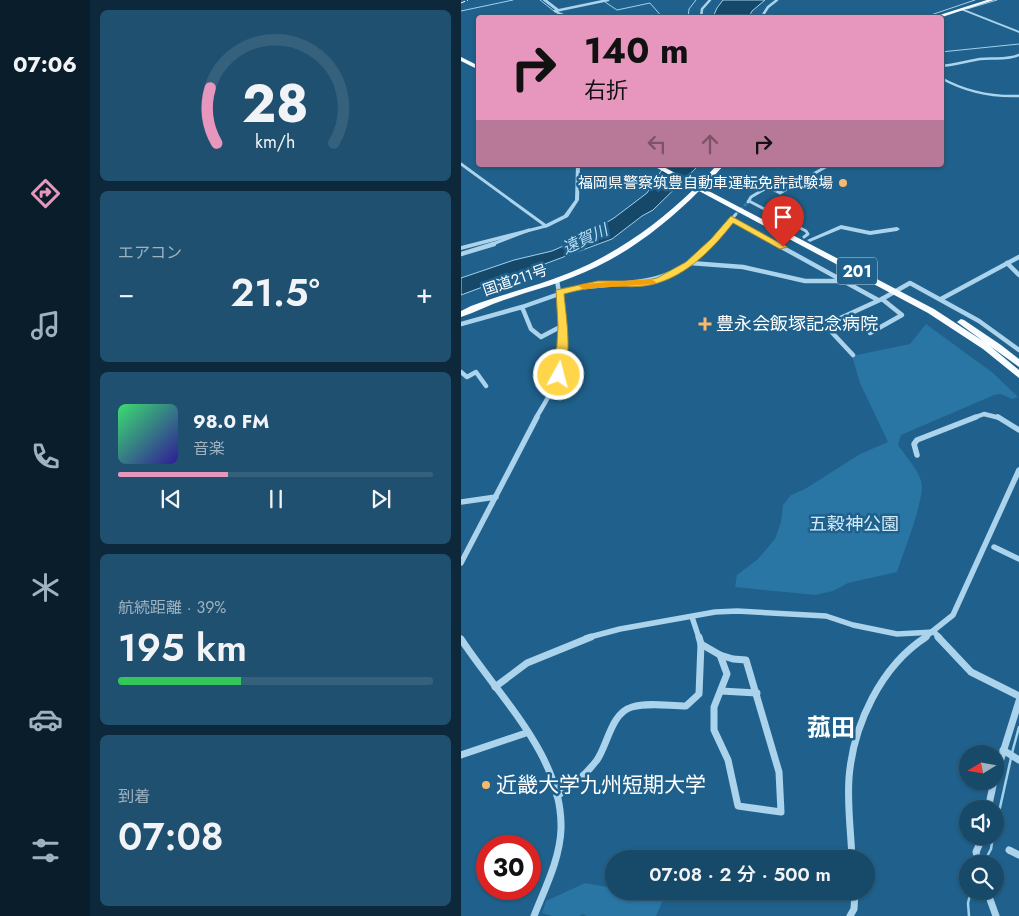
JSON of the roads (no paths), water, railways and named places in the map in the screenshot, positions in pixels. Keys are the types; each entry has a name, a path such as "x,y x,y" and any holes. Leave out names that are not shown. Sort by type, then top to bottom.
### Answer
{"highway":[{"path":"942,15 992,0"},
{"path":"461,54 476,62"},
{"path":"461,59 476,66"},
{"name":"201","path":"659,167 688,180"},
{"name":"201","path":"667,167 700,188 976,331 1019,364"},
{"name":"国道211号","path":"461,314 557,280 589,267 622,249 657,224 700,188 719,167"},
{"name":"201","path":"700,188 807,239 897,289 986,347 1019,375"}],"street":[{"path":"545,0 558,10 608,0"},
{"path":"701,15 705,0"},
{"path":"702,9 709,0"},
{"path":"763,15 768,7 777,0"},
{"path":"962,9 1019,32"},
{"path":"558,10 555,11 562,15"},
{"path":"944,66 964,64 981,59 1003,60 1019,55"},
{"path":"944,80 961,89 999,97 1019,96"},
{"path":"461,164 546,226"},
{"path":"461,248 546,226 567,216 573,209 578,193 578,167"},
{"path":"826,167 780,193 768,187 751,197 748,202 806,231 808,234 807,239 841,227 870,233 897,229"},
{"path":"461,324 559,293 598,284 652,282 675,273 715,241 736,214"},
{"path":"731,218 880,299 902,315 870,333"},
{"path":"461,254 511,238 529,230"},
{"path":"941,300 1019,257"},
{"path":"689,263 750,268 805,281 848,281"},
{"path":"1007,263 1019,275"},
{"path":"461,563 559,375 563,326 557,280"},
{"path":"853,355 825,326 906,284 914,284 979,321 1019,350"},
{"path":"522,306 531,329 541,336 563,326"},
{"path":"461,372 467,376 476,372 486,386"},
{"path":"917,455 914,444 917,440 984,414 996,416 1019,430"},
{"path":"852,850 849,779 854,749 872,700 898,660 912,646 943,627 953,615 1019,470"},
{"path":"461,502 495,497"},
{"path":"994,547 1019,559"},
{"path":"495,687 527,663 586,638 620,629 737,611 826,616 853,625 897,634 934,632"},
{"path":"557,796 581,778 594,764 603,752 623,712 631,707 686,706 699,694 701,644 692,617"},
{"path":"934,632 971,672 1019,696"},
{"path":"461,639 464,650 495,687 526,733 545,765 557,796 561,829 549,876 534,916"},
{"path":"701,644 720,654 728,659 746,660 779,772 781,812 737,806 728,760 720,739 714,730 714,707 727,674 720,654"},
{"path":"721,691 757,693"},
{"path":"1011,755 1019,701"},
{"path":"461,755 526,733"},
{"path":"1009,850 1019,855"},
{"path":"850,916 854,900"},
{"path":"990,900 996,916"}],"water":[{"path":"723,0 765,0 750,15 714,15"},
{"name":"遠賀川","path":"664,167 697,167 653,210 612,239 461,295 461,278 514,260 552,251 577,240 614,218 647,193"}],"waterway":[{"path":"461,11 513,0"},
{"path":"540,0 554,11"},
{"path":"543,0 556,10"},
{"path":"688,15 689,9 696,0"},
{"path":"931,15 975,0"},
{"path":"967,9 997,0"},
{"path":"605,2 617,10 650,3 660,15"},
{"path":"561,13 565,15"},
{"path":"944,52 1019,44"},
{"path":"1012,753 1019,727"},
{"path":"1002,800 1011,758"},
{"path":"988,855 992,845"},
{"path":"969,900 969,916"}],"tunnel":[{"path":"737,213 748,202"}],"railway":[{"path":"461,3 468,0"}],"place":[{"name":"福岡県警察筑豊自動車運転免許試験場","path":"843,183"},
{"name":"豊永会飯塚記念病院","path":"705,324"},
{"name":"近畿大学九州短期大学","path":"486,785"}],"district":[{"name":"菰田","path":"831,727"}],"park label":[{"name":"五穀神公園","path":"854,524"}]}
